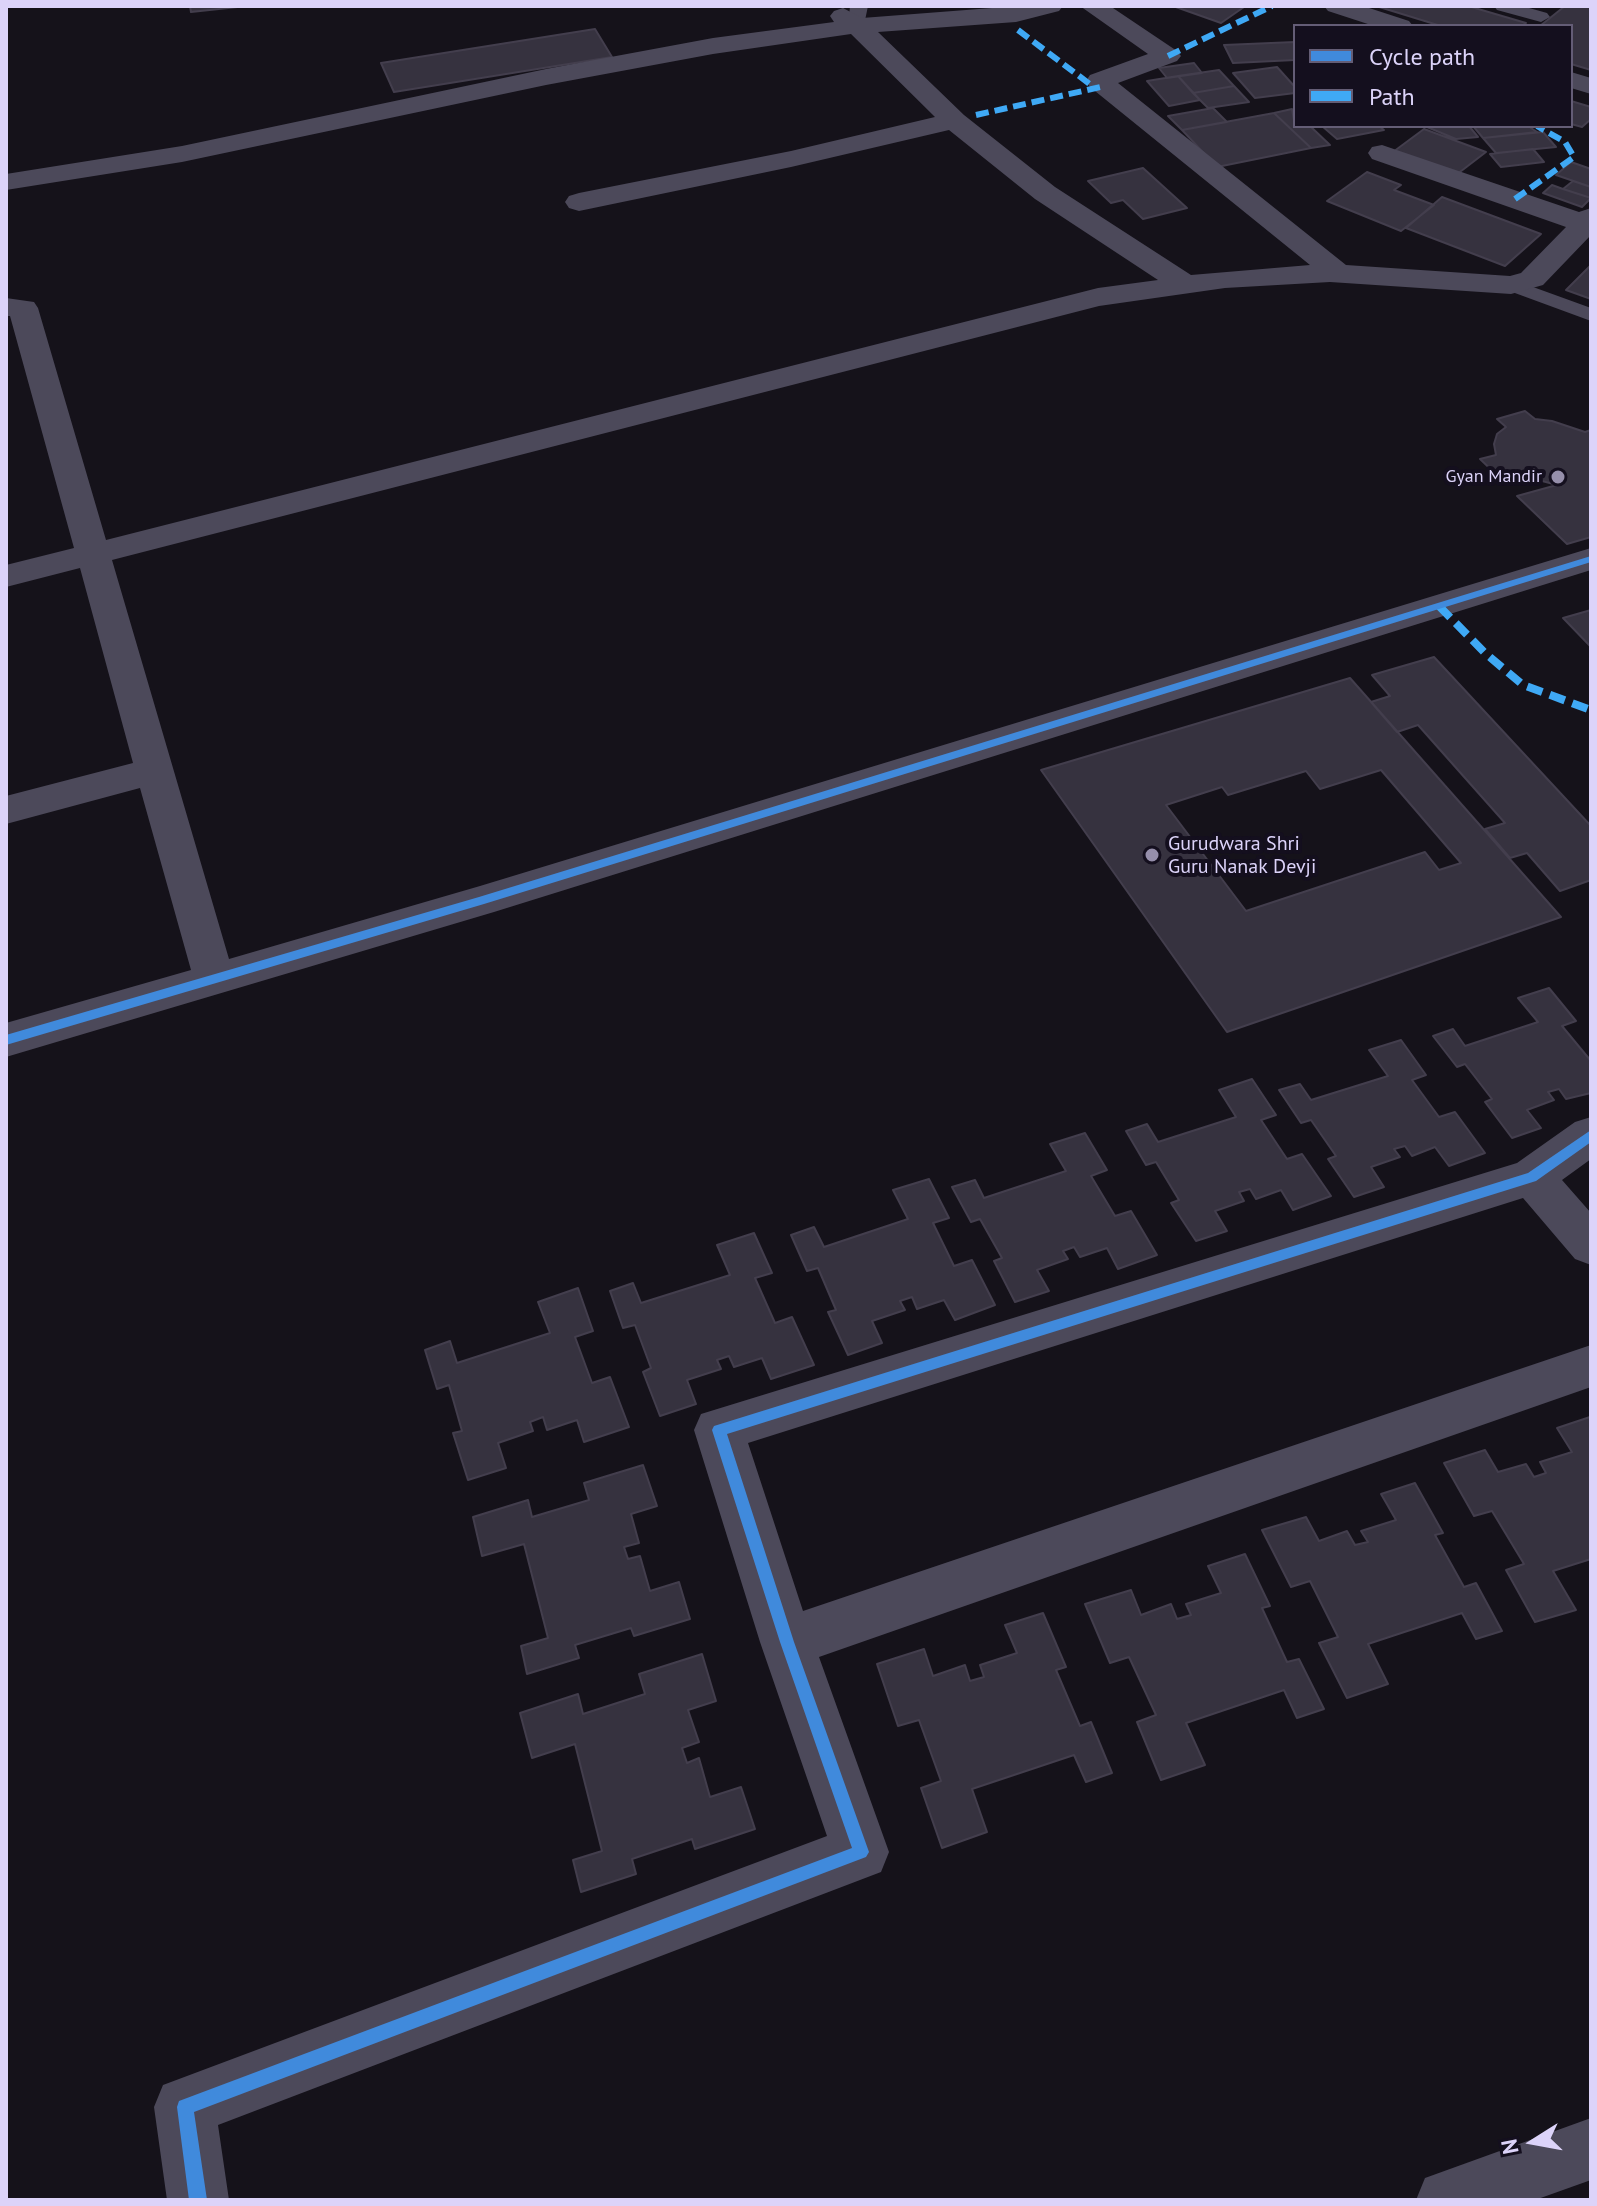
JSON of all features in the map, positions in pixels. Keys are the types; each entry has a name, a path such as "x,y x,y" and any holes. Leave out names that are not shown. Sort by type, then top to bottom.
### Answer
{"street":[{"path":"828,6 858,16 954,121 1045,193 1186,285"},
{"path":"6,182 182,154 546,77 858,16 979,18 1050,6"},
{"path":"1093,6 1168,56 1099,81 1339,274"},
{"path":"1337,6 1394,24"},
{"path":"579,202 791,159 954,121"},
{"path":"6,576 1098,297 1225,279 1339,274 1511,285 1532,279 1589,222 1382,153"},
{"path":"6,307 23,308 214,979"},
{"path":"6,1040 511,892 1591,559"},
{"path":"6,810 156,770"},
{"path":"198,2200 185,2107 861,1852 787,1642 719,1430 1532,1177 1591,1135"},
{"path":"1532,1177 1591,1245"},
{"path":"787,1642 1591,1366"},
{"path":"1447,2200 1591,2149"}],"lane":[{"path":"1503,6 1542,16"},
{"path":"1511,285 1591,315"}],"building":[{"path":"190,6 247,6 191,12"},
{"path":"1173,6 1242,6 1244,7 1221,23"},
{"path":"1376,6 1468,6 1526,23 1525,24 1434,24"},
{"path":"1565,6 1591,6 1591,70 1573,65 1573,24 1542,24"},
{"path":"595,29 612,57 394,92 381,63"},
{"path":"1293,42 1293,60 1233,63 1224,45"},
{"path":"1194,63 1202,73 1167,78 1159,68"},
{"path":"1277,67 1293,85 1293,93 1255,98 1233,73"},
{"path":"1219,70 1234,86 1193,93 1178,76"},
{"path":"1178,76 1200,100 1169,106 1147,81"},
{"path":"1234,86 1249,102 1208,108 1193,93"},
{"path":"1573,102 1591,107 1591,119 1582,127 1573,125"},
{"path":"1213,108 1227,122 1182,130 1168,116"},
{"path":"1292,109 1293,128 1312,128 1330,145 1311,148 1274,113"},
{"path":"1274,113 1311,148 1217,167 1182,130"},
{"path":"1324,128 1384,130 1337,139"},
{"path":"1429,128 1471,128 1478,137 1456,139"},
{"path":"1475,128 1531,128 1537,132 1483,138"},
{"path":"1424,129 1486,152 1456,175 1393,152"},
{"path":"1543,132 1556,147 1496,153 1483,138"},
{"path":"1533,149 1544,162 1501,167 1490,154"},
{"path":"1571,162 1591,169 1591,187 1556,175"},
{"path":"1143,168 1187,208 1143,219 1123,200 1111,203 1088,181"},
{"path":"1367,172 1401,185 1394,190 1434,205 1401,231 1327,201"},
{"path":"1573,181 1591,187 1591,198 1563,189"},
{"path":"1552,185 1591,198 1582,207 1543,193"},
{"path":"1442,197 1541,234 1505,266 1406,228"},
{"path":"1591,265 1591,299 1566,290"},
{"name":"Gyan Mandir","path":"1525,411 1535,419 1585,432 1591,430 1591,537 1567,544 1517,496 1557,485 1520,475 1502,480 1480,459 1496,455 1494,444 1497,434 1506,427 1497,419"},
{"path":"1591,610 1591,647 1563,618"},
{"path":"1434,657 1591,826 1591,880 1560,891 1527,853 1510,858 1485,829 1505,823 1418,725 1397,732 1371,702 1390,696 1372,675"},
{"name":"Gurudwara Shri Guru Nanak Devji","path":"1350,678 1561,917 1227,1032 1041,770","holes":["1381,770 1461,863 1439,870 1425,852 1246,911 1166,805 1222,787 1228,795 1306,771 1320,789"]},
{"path":"1549,988 1576,1021 1562,1026 1591,1061 1591,1093 1566,1099 1559,1089 1548,1092 1554,1100 1527,1110 1541,1128 1512,1138 1485,1102 1492,1099 1465,1064 1457,1067 1433,1036 1453,1029 1465,1046 1538,1022 1518,998"},
{"path":"1401,1040 1426,1075 1412,1080 1439,1117 1455,1112 1485,1153 1449,1166 1435,1147 1412,1156 1405,1146 1394,1149 1400,1157 1371,1167 1384,1187 1354,1197 1328,1159 1336,1156 1311,1120 1301,1123 1279,1090 1300,1084 1311,1100 1388,1076 1369,1050"},
{"path":"1252,1079 1276,1115 1261,1120 1287,1159 1302,1154 1331,1196 1293,1210 1281,1190 1256,1199 1250,1189 1239,1192 1244,1201 1215,1211 1227,1231 1196,1241 1171,1203 1179,1200 1156,1162 1146,1165 1126,1131 1147,1124 1158,1142 1236,1117 1219,1090"},
{"path":"1085,1133 1107,1170 1091,1176 1115,1216 1131,1211 1157,1255 1118,1269 1107,1248 1080,1257 1074,1247 1063,1251 1068,1259 1037,1270 1049,1291 1015,1302 994,1261 1002,1258 980,1219 971,1222 952,1187 975,1180 984,1198 1066,1171 1050,1144"},
{"path":"929,1179 949,1218 933,1223 954,1266 972,1260 995,1305 955,1320 944,1300 917,1309 912,1297 900,1301 905,1310 872,1321 882,1343 848,1355 828,1312 836,1310 818,1268 807,1271 791,1235 814,1227 824,1247 908,1219 893,1190"},
{"path":"754,1233 772,1273 755,1278 775,1323 792,1317 814,1365 771,1379 762,1358 734,1367 729,1356 717,1360 721,1369 687,1380 696,1404 660,1416 643,1372 651,1368 635,1325 623,1328 610,1291 633,1283 641,1303 730,1275 717,1245"},
{"path":"578,1288 593,1331 575,1337 592,1383 610,1377 629,1427 584,1442 577,1420 547,1430 543,1417 530,1422 533,1431 498,1443 506,1468 468,1480 453,1433 462,1431 449,1385 437,1389 425,1350 450,1341 457,1363 550,1333 538,1302"},
{"path":"1590,1417 1591,1559 1553,1571 1576,1610 1535,1622 1506,1570 1524,1564 1492,1511 1474,1516 1444,1463 1485,1450 1498,1472 1526,1464 1534,1477 1546,1473 1540,1462 1572,1452 1557,1428"},
{"path":"643,1465 657,1506 631,1514 639,1543 624,1547 628,1559 640,1556 650,1591 679,1582 690,1619 634,1636 631,1628 575,1645 579,1658 527,1674 521,1646 548,1638 524,1544 482,1556 473,1517 528,1500 532,1517 589,1500 584,1483"},
{"path":"1415,1483 1443,1533 1435,1535 1464,1587 1476,1583 1502,1631 1476,1639 1462,1613 1368,1644 1388,1684 1347,1698 1319,1643 1338,1637 1310,1581 1291,1587 1262,1530 1306,1517 1319,1541 1347,1531 1355,1545 1368,1542 1361,1531 1396,1520 1381,1494"},
{"path":"1245,1554 1270,1606 1262,1608 1287,1662 1299,1659 1324,1709 1297,1718 1284,1690 1186,1723 1205,1765 1161,1780 1137,1722 1156,1715 1129,1657 1110,1663 1085,1604 1131,1590 1141,1615 1171,1604 1177,1619 1191,1615 1186,1604 1221,1593 1208,1566"},
{"path":"1043,1613 1066,1667 1056,1670 1080,1726 1091,1722 1112,1773 1086,1782 1074,1755 972,1789 987,1832 942,1848 921,1788 941,1781 919,1720 898,1726 877,1664 924,1649 933,1676 965,1665 970,1681 984,1677 980,1665 1017,1653 1005,1625"},
{"path":"702,1654 716,1701 688,1710 699,1742 682,1748 687,1763 699,1758 710,1797 741,1787 755,1829 695,1849 692,1839 632,1859 636,1874 581,1892 573,1860 602,1851 575,1744 532,1758 520,1713 578,1694 583,1714 645,1694 639,1674"}],"marked path":[{"path":"1168,56 1272,6"},
{"path":"1018,30 1095,88"},
{"path":"976,115 1105,86"},
{"path":"1515,199 1574,157 1565,142 1540,128"},
{"path":"1439,606 1485,653 1523,685 1591,710"}],"cycle path":[{"path":"6,1040 480,901 1591,559"},
{"path":"198,2200 185,2107 861,1852 787,1642 719,1430 1532,1177 1591,1135"}],"place":[{"name":"Gyan Mandir","path":"1558,477"},
{"name":"Gurudwara Shri Guru Nanak Devji","path":"1152,855"}]}
